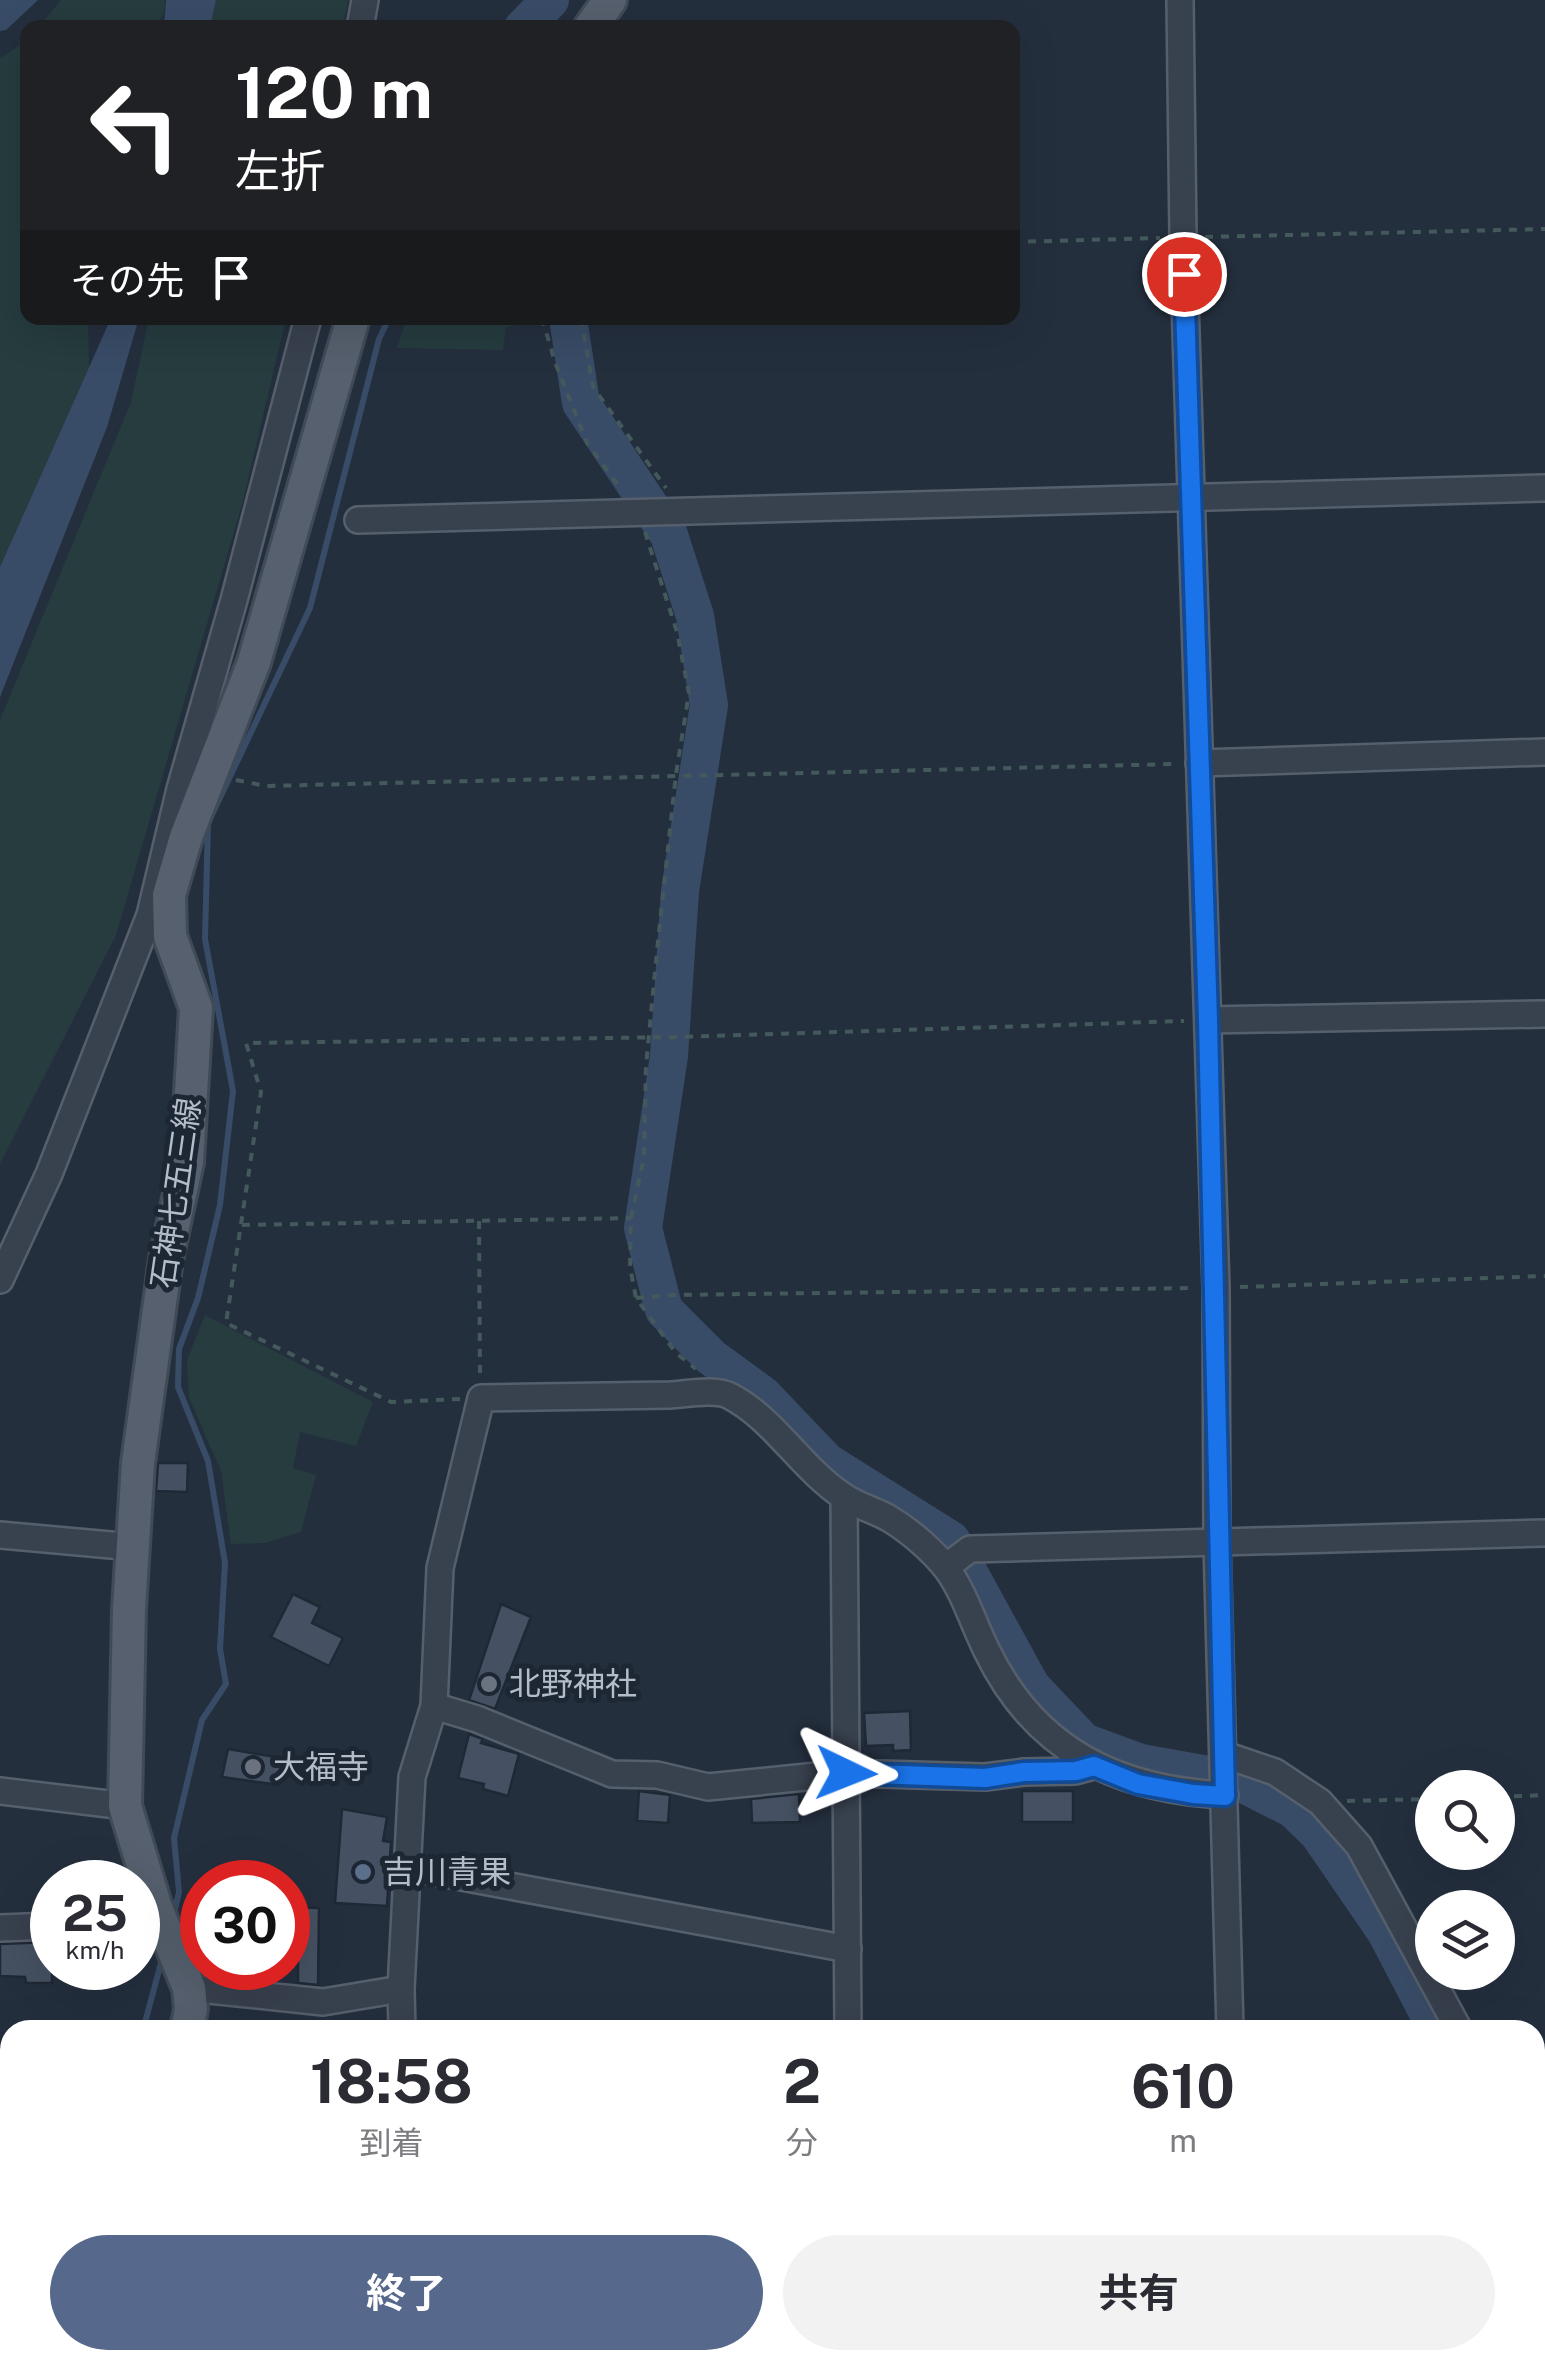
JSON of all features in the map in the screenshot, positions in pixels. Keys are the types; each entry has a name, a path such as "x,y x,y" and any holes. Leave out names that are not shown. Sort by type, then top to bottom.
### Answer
{"main road":[{"name":"石神七五三線","path":"137,1860 126,1806 138,1464 164,1278 186,1162 196,1008 170,936 169,896 186,837 254,662 351,325"},
{"name":"石神七五三線","path":"160,1933 180,1971"},
{"name":"石神七五三線","path":"189,1990 189,2020"}],"street":[{"path":"1180,0 1190,496 1216,1288 1217,1543 1230,2020"},
{"path":"0,1280 48,1174 150,915 306,325"},
{"path":"358,520 1545,488"},
{"path":"1199,763 1545,752"},
{"path":"1208,1020 1545,1014"},
{"path":"402,2020 412,1778 434,1706 440,1568 480,1398 727,1394 844,1497 955,1559 1217,1543 1545,1533"},
{"path":"844,1497 848,2020"},
{"path":"0,1535 133,1547"},
{"path":"955,1559 964,1596 987,1652 1019,1705 1057,1742 1094,1766 1138,1784 1225,1796"},
{"path":"434,1706 478,1719 612,1774 657,1774 708,1787 846,1773 985,1778 1076,1771 1094,1766"},
{"path":"1225,1755 1274,1772 1320,1802 1359,1846 1454,2020"},
{"path":"0,1791 126,1806"},
{"path":"408,1867 848,1950"},
{"path":"0,1928 30,1927"},
{"path":"208,1990 323,2002 401,1989"}],"path":[{"path":"1020,242 1545,229"},
{"path":"544,325 554,362 587,443 638,514 678,632 690,693 676,774 650,1037 644,1156 631,1218 630,1268 636,1298 676,1353 727,1394"},
{"path":"582,325 593,386 682,512"},
{"path":"212,774 266,786 1199,763"},
{"path":"480,1220 480,1398 391,1402 226,1322 261,1092 246,1043 650,1037 1208,1020"},
{"path":"242,1225 631,1218"},
{"path":"636,1298 1216,1288 1545,1276"},
{"path":"1515,1796 1545,1795"},
{"path":"1320,1802 1415,1799"}],"green space":[{"path":"61,0 165,0 160,20 45,20"},
{"path":"216,0 348,0 344,20 212,20"},
{"path":"526,0 556,0 544,20 516,20"},
{"path":"20,45 20,325 88,325 89,367 0,567 0,58"},
{"path":"148,325 284,325 243,501 116,935 0,1164 0,720 131,402"},
{"path":"405,325 517,325 506,327 503,350 397,348"},
{"path":"205,1315 373,1402 356,1446 300,1432 293,1468 316,1475 301,1532 265,1543 231,1544 221,1471 189,1398 187,1360"}],"water":[{"path":"0,0 38,0 6,30 0,31"},
{"path":"166,0 216,0 212,20 165,20"},
{"path":"108,325 137,325 107,427 0,697 0,567"}],"building":[{"path":"158,1463 188,1463 187,1492 156,1491"},
{"path":"293,1594 320,1607 312,1623 343,1638 329,1666 271,1637"},
{"name":"北野神社","path":"501,1604 531,1617 495,1709 469,1700"},
{"path":"910,1711 911,1750 893,1751 893,1745 866,1746 864,1713"},
{"path":"469,1734 483,1739 481,1743 519,1754 508,1796 483,1789 484,1784 458,1778"},
{"name":"大福寺","path":"228,1749 281,1758 279,1785 222,1777"},
{"path":"639,1791 670,1795 668,1823 637,1821"},
{"path":"1022,1791 1073,1791 1073,1822 1022,1822"},
{"path":"799,1794 800,1822 752,1823 751,1799"},
{"name":"吉川青果","path":"342,1809 387,1817 383,1841 391,1842 387,1906 335,1903"},
{"path":"310,1908 319,1908 318,1985 310,1984"},
{"path":"30,1943 30,1983 26,1983 25,1977 0,1976 0,1944"}],"waterway":[{"path":"531,20 550,0"},
{"path":"173,1918 179,1892 174,1838 202,1720 226,1684 220,1649 225,1563 208,1461 178,1387 179,1349 198,1298 220,1205 233,1091 205,939 208,823 310,608 386,325"},
{"path":"569,325 581,403 669,535 695,616 709,705 680,891 669,1056 643,1228 664,1310 711,1357 763,1395 827,1462 951,1540 1031,1686 1084,1742 1141,1763 1236,1780 1293,1809 1318,1833 1386,1932 1432,2020"},
{"path":"146,2020 162,1959"}],"place":[{"name":"北野神社","path":"489,1684"},
{"name":"大福寺","path":"253,1767"},
{"name":"吉川青果","path":"363,1872"}],"route":[{"path":"846,1773 985,1778 1076,1771 1094,1766 1138,1784 1225,1796 1217,1543 1216,1288 1184,274"}]}
